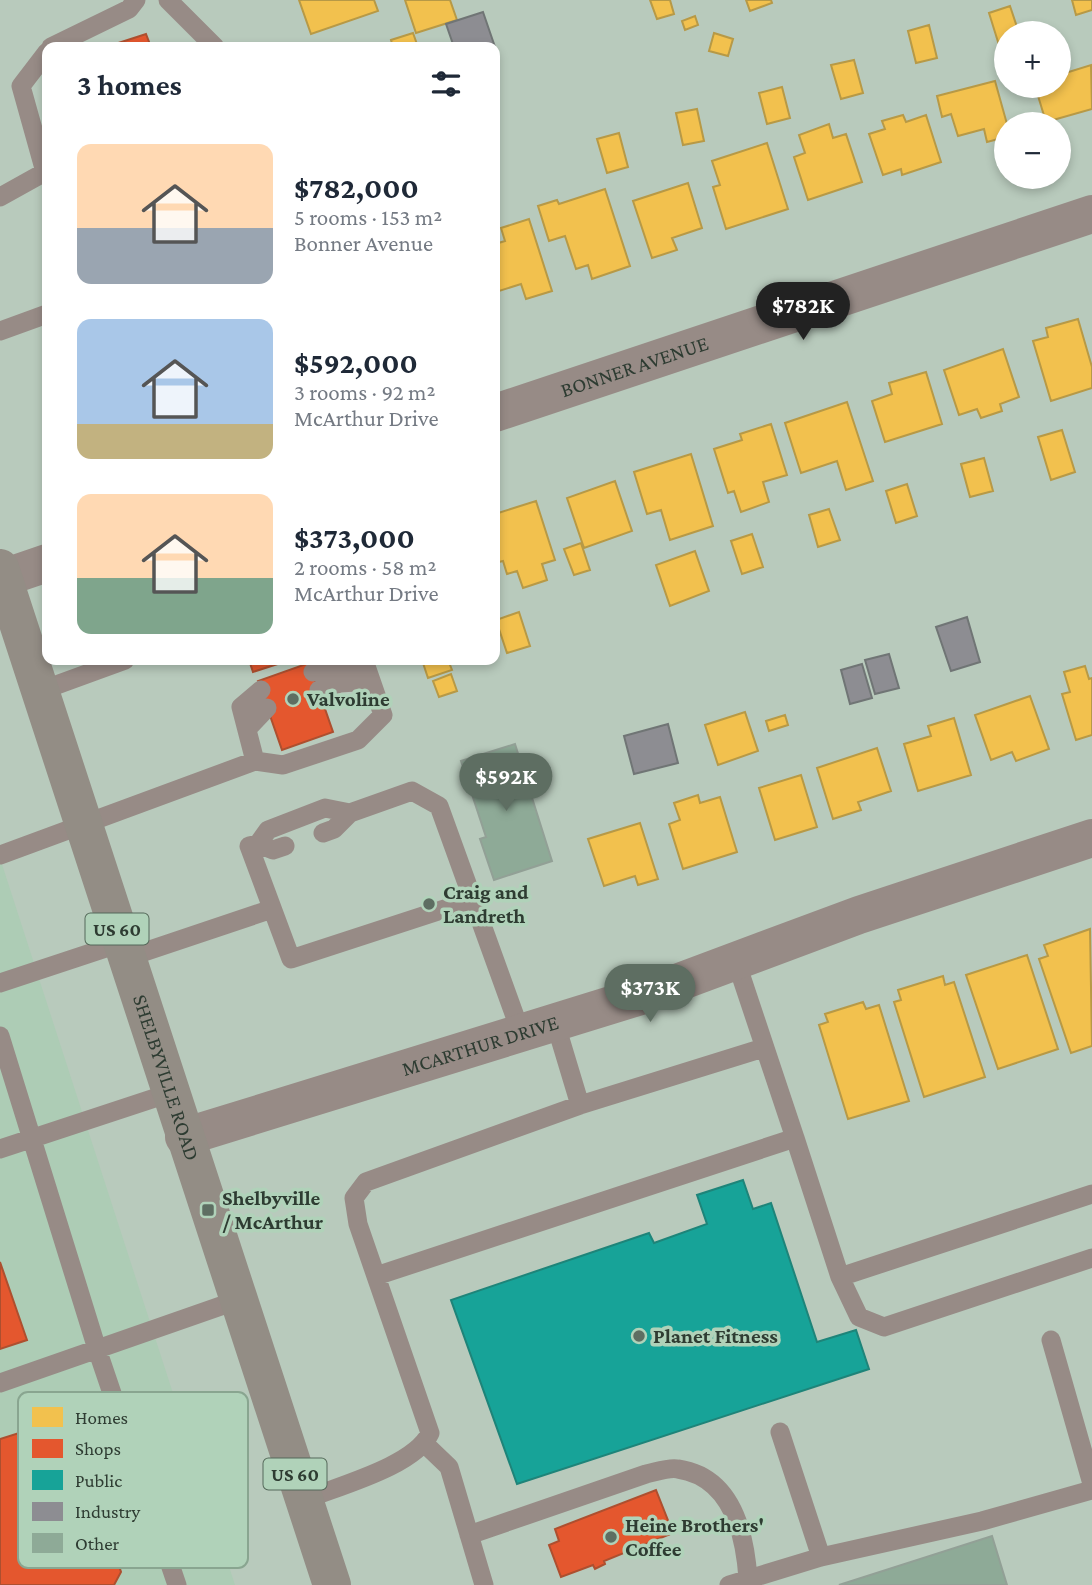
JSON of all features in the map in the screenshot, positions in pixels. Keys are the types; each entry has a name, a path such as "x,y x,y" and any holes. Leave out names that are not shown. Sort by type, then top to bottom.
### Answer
{"main road":[{"name":"SHELBYVILLE ROAD","path":"1,573 9,627 40,691 331,1585"}],"street":[{"name":"BONNER AVENUE","path":"500,411 1092,214"},
{"path":"1,573 42,564"},
{"name":"MCARTHUR DRIVE","path":"184,1137 647,994 859,915 1092,838"}],"lane":[{"path":"61,42 128,9 136,0"},
{"path":"168,0 210,42"},
{"path":"42,59 21,86 42,161"},
{"path":"0,197 42,174"},
{"path":"0,331 42,316"},
{"path":"40,691 111,665"},
{"path":"0,855 255,761 283,765 358,740 383,715 366,666 332,666 316,681"},
{"path":"255,761 247,729 264,699"},
{"path":"323,833 334,829 350,813 412,791 439,806 472,900 580,1105"},
{"path":"258,844 268,830 325,808 350,813"},
{"path":"285,846 273,850 258,844 249,846 291,959 472,900"},
{"path":"0,983 272,909"},
{"path":"736,961 841,1277 859,1317 884,1327 1092,1258"},
{"path":"0,1036 112,1392"},
{"path":"304,1500 404,1459 425,1444 430,1433 358,1224 354,1198 366,1182 580,1105 763,1048"},
{"path":"0,1149 170,1093"},
{"path":"376,1276 794,1138"},
{"path":"841,1277 1092,1194"},
{"path":"0,1383 238,1300"},
{"path":"469,1535 646,1474 676,1468 705,1476 720,1489 746,1544 738,1582 821,1557 982,1521 1092,1487 1051,1340"},
{"path":"780,1432 821,1557"},
{"path":"425,1444 449,1467 484,1585"},
{"path":"171,1568 177,1585"}],"shaded area":[{"path":"0,858 173,1392 18,1392 18,1568 230,1568 235,1585 0,1585"}],"building: Homes":[{"path":"299,0 374,0 378,11 311,34"},
{"path":"405,0 450,0 457,20 416,33"},
{"path":"650,0 670,0 674,14 657,19"},
{"path":"746,0 771,0 772,3 750,11"},
{"path":"1072,0 1092,0 1092,10 1076,15"},
{"path":"1010,6 1015,21 994,21 994,29 989,13"},
{"path":"695,16 698,25 685,30 682,21"},
{"path":"929,25 937,58 916,63 908,31"},
{"path":"413,33 416,42 392,42"},
{"path":"714,33 733,39 728,56 709,51"},
{"path":"854,60 863,93 841,99 831,65"},
{"path":"1091,65 1092,109 1071,115 1071,112 1043,112 1039,98 1071,98 1071,71"},
{"path":"994,81 994,98 1000,98 1004,112 994,112 994,140 987,142 984,129 958,136 951,114 942,117 937,96"},
{"path":"782,87 790,118 767,124 759,93"},
{"path":"697,109 704,141 683,145 676,113"},
{"path":"903,115 906,122 926,115 941,162 902,175 901,169 883,175 869,134 885,129 882,121"},
{"path":"829,124 833,138 846,134 862,182 808,200 794,157 805,153 799,135"},
{"path":"619,133 628,167 607,173 597,139"},
{"path":"767,143 788,209 726,229 713,187 720,185 712,161"},
{"path":"688,183 702,228 672,238 677,250 652,258 633,201"},
{"path":"605,189 630,266 592,279 588,265 576,269 565,236 549,241 538,206 557,200 559,204"},
{"path":"529,219 552,291 526,299 521,284 500,291 500,242 505,241 501,228"},
{"path":"1078,319 1092,367 1092,388 1051,401 1033,341 1048,337 1046,328"},
{"path":"1003,349 1019,397 1000,404 1002,411 981,418 977,409 959,415 944,370"},
{"path":"926,372 942,424 885,442 872,401 892,394 889,383"},
{"path":"847,402 873,481 846,490 837,461 801,473 785,423"},
{"path":"771,424 787,475 763,482 769,502 741,512 734,491 728,493 714,449 742,440 740,434"},
{"path":"1062,430 1075,472 1051,480 1038,437"},
{"path":"691,454 713,526 670,540 661,510 647,514 634,472"},
{"path":"984,458 993,491 970,497 961,464"},
{"path":"615,481 632,531 584,548 567,498"},
{"path":"907,484 917,516 896,523 886,491"},
{"path":"536,501 555,560 542,564 547,580 523,588 517,571 507,574 503,561 500,562 500,512"},
{"path":"829,509 840,540 818,547 809,515"},
{"path":"752,534 763,567 742,574 731,541"},
{"path":"581,543 590,570 574,575 564,549"},
{"path":"695,551 709,591 670,606 656,565"},
{"path":"519,612 530,646 507,653 500,632 500,619"},
{"path":"424,665 450,665 452,670 428,678"},
{"path":"1085,666 1089,679 1092,678 1092,735 1076,740 1062,694 1070,692 1064,672"},
{"path":"451,674 457,691 439,697 433,681"},
{"path":"1030,696 1049,749 1016,761 1012,752 991,760 975,715"},
{"path":"745,712 758,751 718,765 705,725"},
{"path":"785,715 788,725 769,731 766,721"},
{"path":"954,718 971,775 918,791 904,744 931,736 928,726"},
{"path":"877,748 891,791 858,802 861,810 833,819 817,768"},
{"path":"801,775 817,827 775,840 759,788"},
{"path":"698,795 700,803 720,797 737,852 683,869 669,824 680,820 674,803"},
{"path":"640,823 658,879 638,885 635,876 604,886 588,839"},
{"path":"1090,929 1092,1046 1071,1053 1039,959 1048,956 1044,945"},
{"path":"1027,955 1058,1049 998,1069 966,975"},
{"path":"943,976 945,985 954,982 985,1077 924,1097 894,1002 901,1000 898,990"},
{"path":"863,1002 866,1009 879,1005 909,1101 848,1119 819,1025 828,1022 825,1014"}],"building: Shops":[{"path":"146,34 149,42 121,42"},
{"path":"251,665 275,665 253,672"},
{"name":"Valvoline","path":"310,665 333,732 282,750 258,681"},
{"path":"0,1262 27,1340 0,1349"},
{"path":"18,1433 18,1568 120,1568 121,1572 114,1585 0,1585 0,1439"},
{"name":"Heine Brothers' Coffee","path":"656,1490 673,1533 604,1561 605,1564 595,1569 593,1565 561,1577 549,1545 559,1541 555,1529"}],"building: Public":[{"name":"Planet Fitness","path":"743,1180 753,1209 771,1203 817,1342 856,1330 869,1369 517,1484 451,1300 649,1233 654,1243 707,1224 697,1195"}],"building: Industry":[{"path":"483,12 493,42 452,42 446,24"},
{"path":"967,617 980,662 951,671 936,627"},
{"path":"889,654 899,688 875,694 865,660"},
{"path":"862,664 872,698 850,704 841,670"},
{"path":"668,724 678,763 634,774 624,736"}],"building: Other":[{"path":"515,744 552,861 494,880 480,839 486,837 461,761"},
{"path":"992,1536 1007,1585 839,1585"}],"place":[{"name":"Valvoline","path":"293,699"},
{"name":"Craig and Landreth","path":"429,904"},
{"name":"Shelbyville / McArthur","path":"208,1210"},
{"name":"Planet Fitness","path":"639,1336"},
{"name":"Heine Brothers' Coffee","path":"611,1537"}]}
